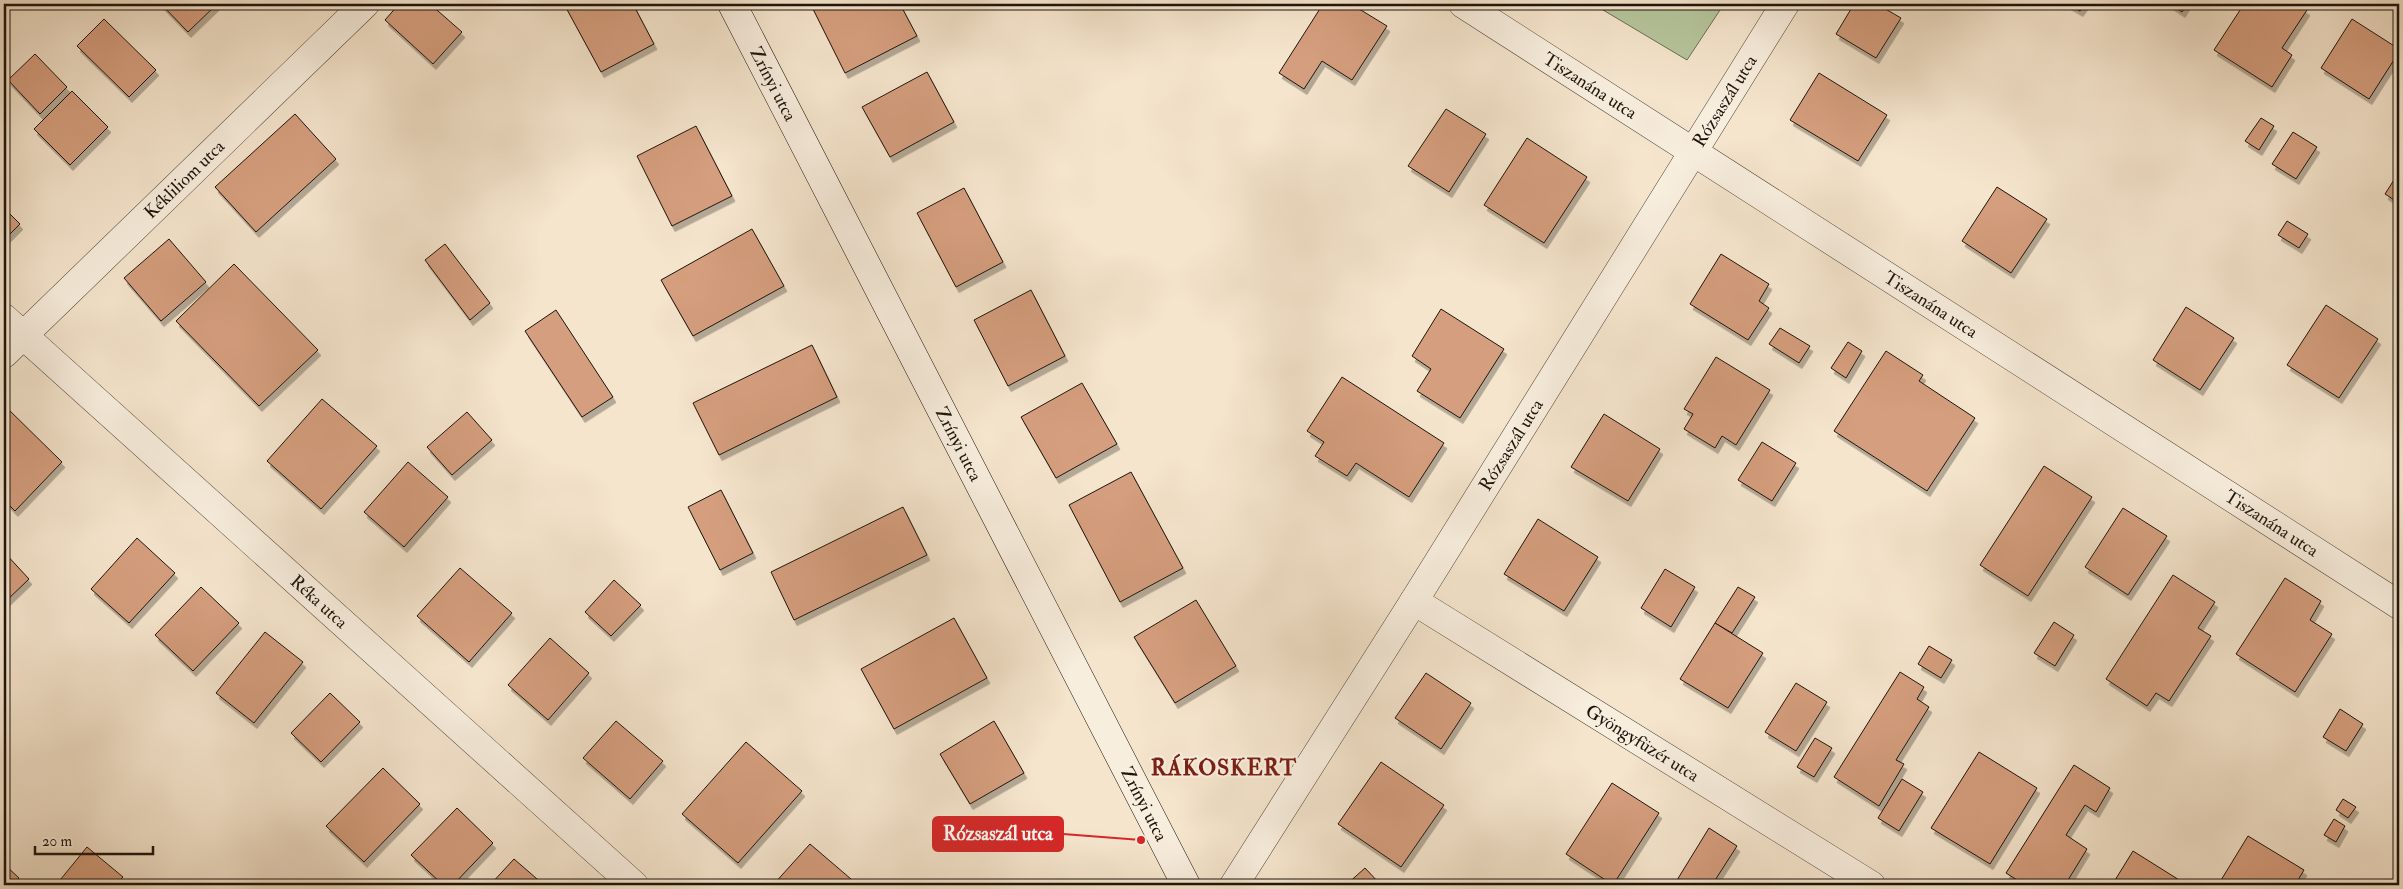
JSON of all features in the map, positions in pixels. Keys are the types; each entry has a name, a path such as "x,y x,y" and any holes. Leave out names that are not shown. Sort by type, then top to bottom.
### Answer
{"street":[{"name":"Kékliliom utca","path":"4,354 14,326 365,4"},
{"name":"Zrínyi utca","path":"732,4 1186,885"},
{"name":"Tiszanána utca","path":"1463,4 2399,605"},
{"name":"Rózsaszál utca","path":"1234,885 1414,601 1785,4"},
{"name":"Réka utca","path":"14,326 634,885"},
{"name":"Gyöngyfüzér utca","path":"1414,601 1871,885"}],"green space":[{"path":"1593,4 1724,4 1687,60"}],"building":[{"path":"161,4 217,4 188,32"},
{"path":"399,4 430,4 462,32 433,64 385,20"},
{"path":"564,4 633,4 654,44 601,72"},
{"path":"900,4 917,36 845,73 811,5"},
{"path":"1323,4 1351,4 1387,26 1352,80 1322,61 1304,89 1279,73"},
{"path":"1854,4 1877,4 1901,18 1876,58 1836,34"},
{"path":"2068,4 2085,4 2080,11"},
{"path":"2170,4 2187,4 2182,12"},
{"path":"2244,4 2297,4 2307,10 2282,48 2292,55 2272,87 2214,50"},
{"path":"104,19 156,70 129,97 77,46"},
{"path":"2352,19 2399,49 2399,52 2369,99 2321,68"},
{"path":"35,54 67,87 40,114 8,80"},
{"path":"927,72 954,122 890,157 862,107"},
{"path":"1819,73 1887,115 1858,161 1790,120"},
{"path":"72,91 108,127 70,165 34,129"},
{"path":"1446,109 1486,134 1449,192 1408,166"},
{"path":"295,114 336,159 256,232 215,187"},
{"path":"2261,118 2274,126 2259,150 2245,141"},
{"path":"696,126 732,196 672,226 637,156"},
{"path":"2293,132 2317,147 2296,179 2272,164"},
{"path":"1527,138 1587,177 1544,243 1484,205"},
{"path":"2399,172 2399,203 2385,194"},
{"path":"1997,187 2047,219 2011,273 1962,241"},
{"path":"964,188 1003,262 956,287 917,213"},
{"path":"4,208 20,224 4,240"},
{"path":"2287,221 2308,234 2299,248 2278,235"},
{"path":"752,229 784,286 693,336 661,280"},
{"path":"169,239 206,282 161,321 124,278"},
{"path":"445,244 490,303 470,320 425,260"},
{"path":"1721,254 1769,284 1759,301 1769,308 1748,340 1690,304"},
{"path":"234,264 318,350 259,406 176,321"},
{"path":"1031,290 1065,356 1008,386 974,320"},
{"path":"2326,305 2378,339 2339,398 2287,365"},
{"path":"2186,307 2234,338 2200,390 2153,360"},
{"path":"1441,309 1504,349 1460,418 1417,391 1431,369 1412,356"},
{"path":"556,310 613,397 582,417 525,331"},
{"path":"1780,328 1810,346 1799,363 1769,344"},
{"path":"1848,342 1862,351 1846,378 1831,368"},
{"path":"812,345 837,397 719,455 693,403"},
{"path":"1886,351 1923,375 1919,381 1975,418 1927,491 1834,431"},
{"path":"1716,357 1770,390 1736,445 1722,436 1715,448 1684,429 1693,414 1684,409"},
{"path":"1342,377 1444,443 1409,497 1356,463 1347,476 1315,456 1324,442 1307,431"},
{"path":"1082,383 1117,444 1056,478 1021,417"},
{"path":"322,399 377,446 321,509 267,461"},
{"path":"4,405 62,462 15,511 4,500"},
{"path":"467,412 492,440 452,475 427,447"},
{"path":"1604,414 1660,449 1628,501 1571,467"},
{"path":"1762,442 1796,463 1772,501 1738,480"},
{"path":"408,462 448,497 404,547 364,512"},
{"path":"2044,466 2092,497 2028,596 1980,565"},
{"path":"1131,472 1183,568 1120,602 1069,505"},
{"path":"721,490 753,553 720,570 688,507"},
{"path":"903,507 927,555 794,620 771,572"},
{"path":"2123,508 2167,536 2128,595 2085,567"},
{"path":"1538,519 1598,557 1564,611 1504,574"},
{"path":"137,538 175,573 129,623 91,589"},
{"path":"4,552 29,579 4,603"},
{"path":"460,568 512,613 469,662 417,616"},
{"path":"1665,569 1695,587 1671,627 1641,608"},
{"path":"2173,575 2215,602 2198,628 2211,636 2169,701 2156,693 2147,706 2106,679"},
{"path":"2285,578 2321,601 2310,620 2332,634 2295,692 2236,654"},
{"path":"614,580 641,605 611,636 585,612"},
{"path":"201,587 239,623 193,671 155,635"},
{"path":"1738,587 1755,597 1732,633 1715,623"},
{"path":"1196,600 1236,666 1175,703 1134,637"},
{"path":"954,618 987,678 894,729 861,669"},
{"path":"2054,622 2074,635 2055,666 2034,653"},
{"path":"1715,623 1763,653 1728,708 1680,679"},
{"path":"265,632 303,662 254,723 216,693"},
{"path":"550,638 589,673 548,720 508,685"},
{"path":"1929,646 1952,660 1941,678 1918,664"},
{"path":"1900,672 1924,687 1917,699 1929,707 1896,760 1904,764 1879,806 1834,777"},
{"path":"1426,673 1471,703 1441,749 1395,718"},
{"path":"1796,683 1827,702 1796,751 1765,732"},
{"path":"330,693 360,722 321,762 291,733"},
{"path":"2340,709 2363,724 2346,751 2323,737"},
{"path":"616,721 663,761 630,799 583,758"},
{"path":"994,721 1024,773 970,804 940,754"},
{"path":"1815,738 1832,748 1814,777 1797,767"},
{"path":"746,742 802,791 738,863 682,814"},
{"path":"1979,752 2037,788 1990,864 1931,828"},
{"path":"1381,762 1444,805 1401,867 1338,824"},
{"path":"2074,765 2110,788 2096,812 2085,805 2066,835 2087,849 2065,885 2025,885 2006,873"},
{"path":"383,768 420,804 364,862 326,826"},
{"path":"1902,779 1923,792 1899,831 1878,818"},
{"path":"1612,783 1659,813 1613,885 1566,854"},
{"path":"2343,799 2356,807 2348,818 2336,810"},
{"path":"457,808 493,843 453,885 443,885 411,855"},
{"path":"2334,819 2345,826 2336,842 2324,835"},
{"path":"1709,828 1737,846 1712,885 1674,885"},
{"path":"2248,836 2304,870 2295,885 2218,885"},
{"path":"810,844 858,885 773,885"},
{"path":"87,847 123,877 116,885 56,885"},
{"path":"2133,851 2184,883 2183,885 2112,885"},
{"path":"514,859 544,885 490,885"},
{"path":"4,864 19,878 13,885 4,885"},
{"path":"1365,868 1381,885 1346,885"}],"place":[{"name":"Rózsaszál utca","path":"1141,840"}],"district":[{"name":"RÁKOSKERT","path":"1224,767"}]}
